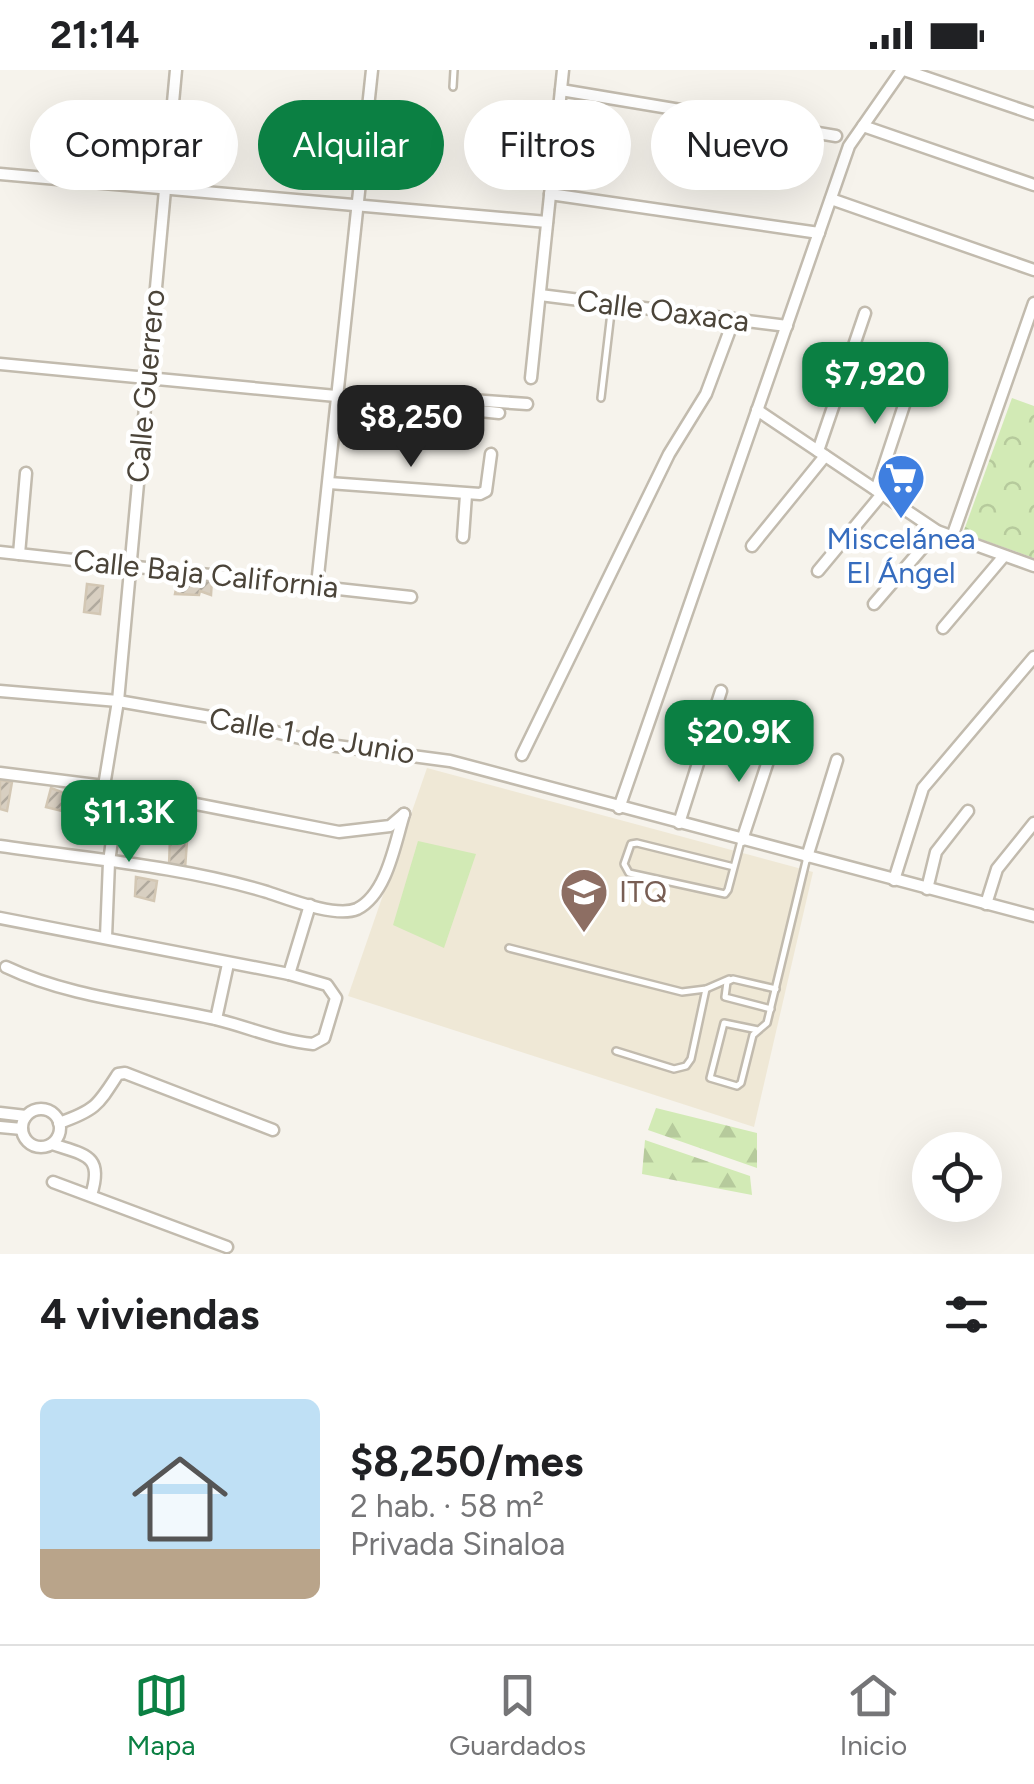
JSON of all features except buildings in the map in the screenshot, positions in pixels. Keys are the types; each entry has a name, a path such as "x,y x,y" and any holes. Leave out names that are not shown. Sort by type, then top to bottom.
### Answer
{"street":[{"name":"Calle Guerrero","path":"173,100 176,70"},
{"path":"316,586 372,70"},
{"path":"531,378 563,70"},
{"path":"619,808 852,140 903,70 1034,114"},
{"path":"561,90 836,136"},
{"path":"863,126 1034,185"},
{"path":"0,174 30,177"},
{"name":"Calle Guerrero","path":"104,786 118,701 132,564 164,190"},
{"path":"186,190 547,222"},
{"path":"550,194 819,232"},
{"path":"831,199 1034,270"},
{"name":"Calle Oaxaca","path":"540,296 786,326"},
{"path":"952,537 1034,302"},
{"path":"752,546 822,454 865,313"},
{"path":"522,754 670,454 706,394 734,319"},
{"path":"0,364 336,396 526,404"},
{"path":"818,571 879,492 913,378"},
{"path":"416,399 442,407 500,413"},
{"path":"757,410 938,530 1034,566"},
{"path":"329,483 466,495 486,490 491,454"},
{"path":"19,554 26,473"},
{"path":"463,537 466,495"},
{"path":"874,604 938,530"},
{"name":"Calle Baja California","path":"0,552 411,596"},
{"path":"943,628 1004,556"},
{"path":"894,880 923,788 1034,657"},
{"name":"Calle 1 de Junio","path":"0,690 118,701 222,719 329,745 450,761 1034,916"},
{"path":"679,823 721,690"},
{"path":"742,840 774,744"},
{"path":"807,857 837,760"},
{"path":"0,773 104,786 339,832 390,826 404,814 387,868 370,898 356,909 344,912 249,887 0,846"},
{"path":"106,938 109,862 120,789"},
{"path":"927,888 936,852 968,810"},
{"path":"986,904 997,869 1034,824"},
{"path":"289,974 310,905"},
{"path":"0,918 46,930 289,974 327,985 336,998 320,1043 305,1043 216,1019 31,979 6,967"},
{"path":"216,1019 228,964"},
{"path":"59,1123 94,1108 108,1095 118,1074 125,1073 273,1130"},
{"path":"35,1110 46,1110 59,1123 58,1136 52,1144 42,1147 31,1144 22,1129 26,1116 35,1110"},
{"path":"0,1112 26,1116"},
{"path":"0,1127 22,1129"},
{"path":"52,1144 90,1158 95,1164 96,1177 90,1195"},
{"path":"53,1182 228,1248"}],"lane":[{"path":"453,86 454,70"},
{"path":"601,398 612,304"},
{"path":"734,867 638,843 631,844 624,864 629,873 720,895 728,890 742,840"},
{"path":"758,1030 724,1023 710,1078 740,1086 754,1035 767,1023 807,857"},
{"path":"509,948 665,989 706,989 729,979 776,989"},
{"path":"729,979 725,996 770,1008"},
{"path":"616,1051 674,1069 686,1066 691,1059 706,989"}],"shaded area":[{"name":"ITQ","path":"427,768 813,872 754,1127 348,996"}],"green space":[{"path":"1012,398 1034,406 1034,558 963,533"},
{"path":"418,841 476,854 444,948 393,925"},
{"path":"656,1108 757,1133 757,1168 648,1130"},
{"path":"645,1140 750,1176 752,1195 642,1174"}],"place":[{"name":"Miscelánea El Ángel","path":"901,520"},
{"name":"ITQ","path":"584,934"}]}
